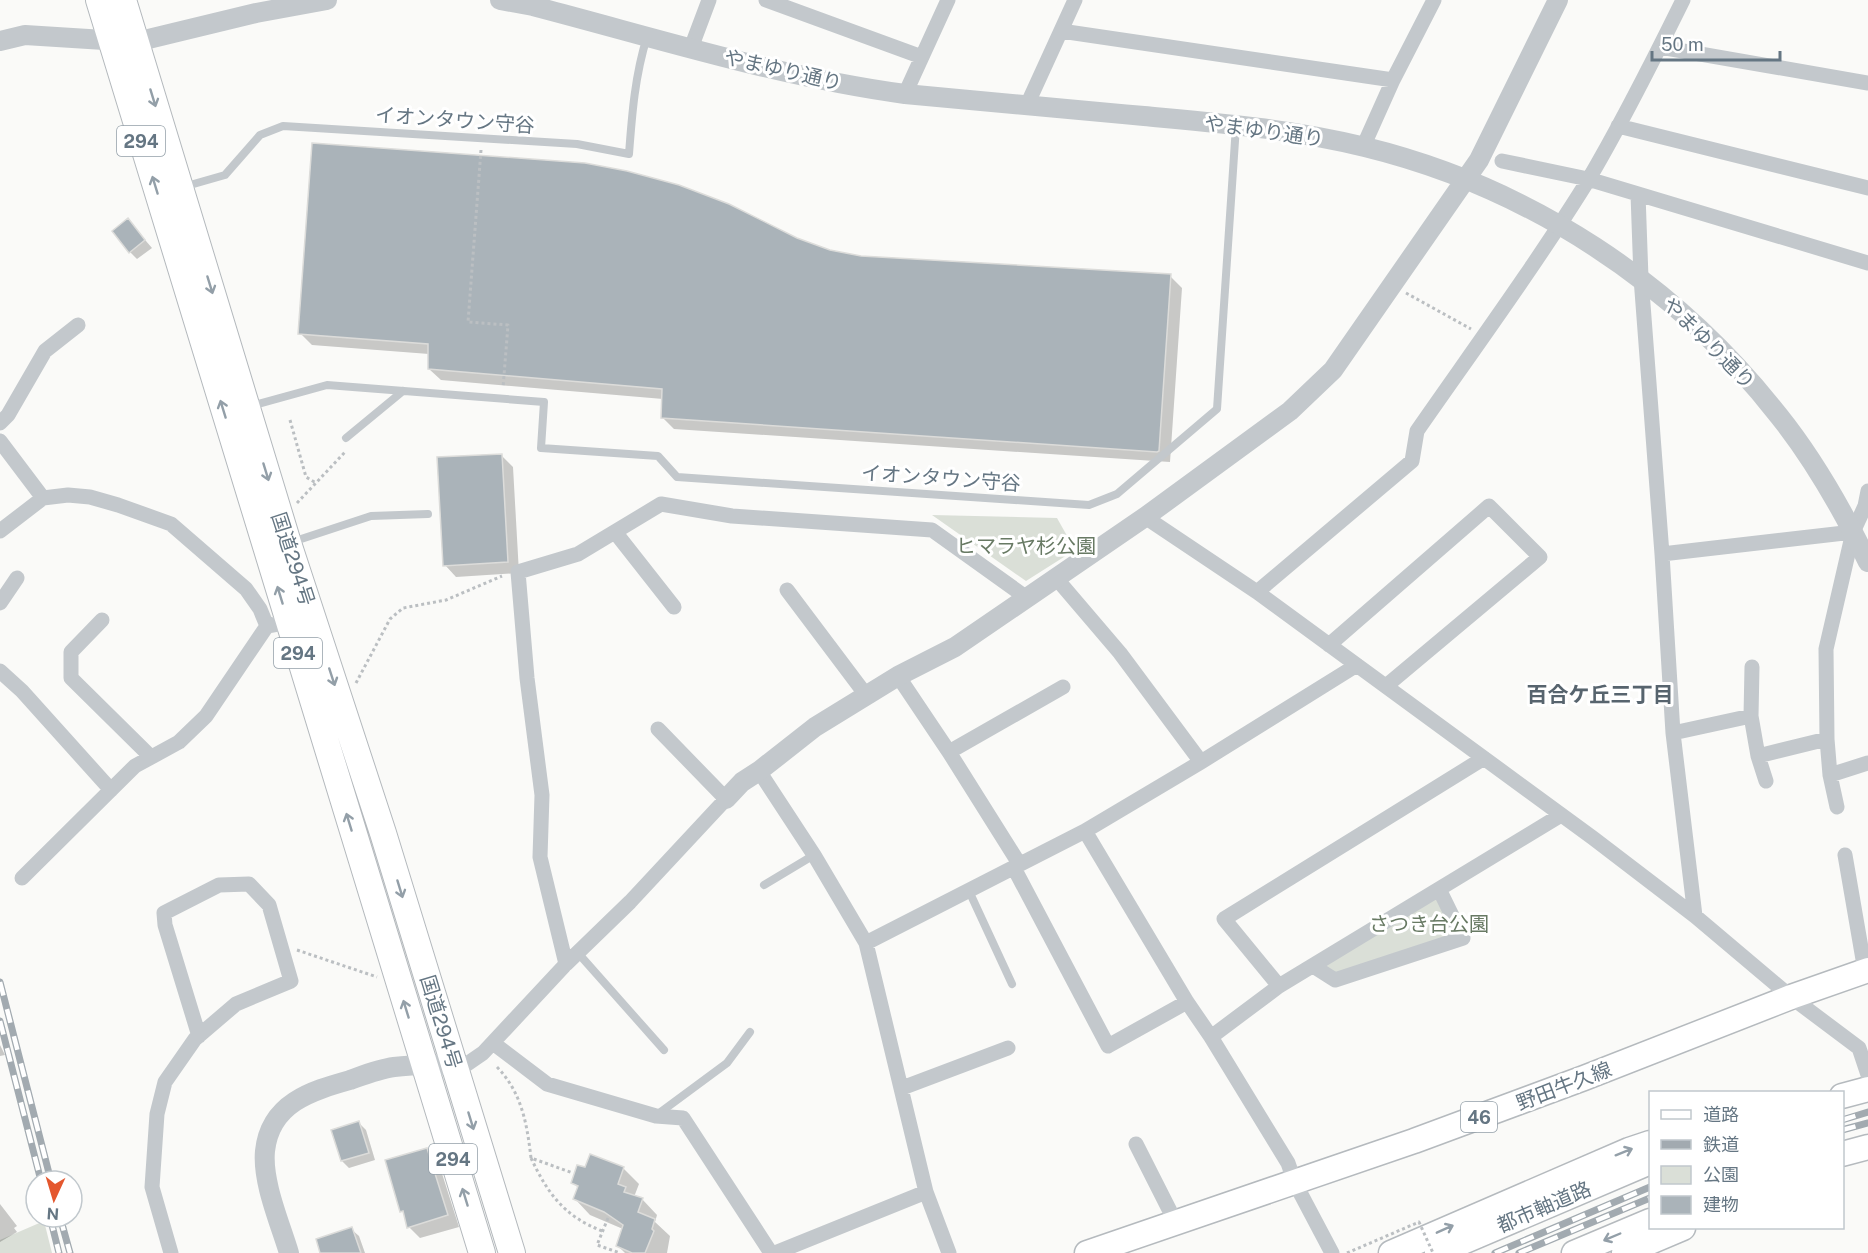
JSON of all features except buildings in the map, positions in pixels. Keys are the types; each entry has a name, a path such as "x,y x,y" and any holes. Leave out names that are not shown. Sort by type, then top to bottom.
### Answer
{"highway":[{"name":"国道294号","path":"99,0 124,42 180,188 288,543 289,622 383,833 512,1253"},
{"name":"国道294号","path":"123,0 124,42 289,622 482,1253"}],"main road":[{"name":"野田牛久線","path":"1087,1253 1414,1142 1867,970"},
{"path":"1844,1095 1868,1089"},
{"path":"1391,1253 1649,1143"},
{"path":"1844,1153 1868,1147"},
{"name":"都市軸道路","path":"1435,1253 1649,1162"},
{"path":"1574,1253 1649,1221"},
{"path":"1624,1253 1678,1229"}],"street":[{"path":"0,41 25,35 124,42 327,0"},
{"name":"やまゆり通り","path":"500,0 533,6 817,79 863,88 905,94 1236,125 1363,147 1423,163 1467,179 1560,224 1641,278 1710,340 1742,372 1780,416 1811,459 1868,562"},
{"path":"691,48 709,0"},
{"path":"766,0 922,57"},
{"path":"905,94 948,0"},
{"path":"1027,105 1075,0"},
{"path":"1363,147 1393,80 1434,0"},
{"path":"289,1253 265,1172 268,1133 276,1118 288,1106 313,1091 393,1067 467,1064 488,1048 566,964 630,902 742,782 815,727 898,676 955,647 1145,517 1290,411 1333,370 1467,179 1479,160 1558,0"},
{"path":"1257,592 1412,461 1417,431 1560,224 1588,179 1683,0"},
{"path":"1060,31 1393,80"},
{"path":"1660,47 1868,83"},
{"path":"1618,126 1868,188"},
{"path":"1502,161 1588,179 1868,263"},
{"path":"1638,194 1641,278 1673,733 1695,916"},
{"path":"0,423 8,415 45,351 78,325"},
{"path":"0,441 43,498"},
{"path":"1838,807 1830,775 1827,739 1826,649 1853,532 1865,506 1868,491"},
{"path":"0,531 43,498 68,495 90,497 171,524 246,589 260,609 289,622 206,716 179,742 135,766 22,878"},
{"path":"566,964 540,857 542,795 527,678 518,572 578,554 662,504 732,516 932,530 1027,598"},
{"path":"1329,645 1488,506 1540,557 1386,687"},
{"path":"1145,517 1257,592 1695,916 1791,997 1859,1048 1868,1075"},
{"path":"615,532 674,607"},
{"path":"1662,554 1853,532"},
{"path":"0,603 17,578"},
{"path":"1056,578 1120,653 1201,762"},
{"path":"787,590 866,695"},
{"path":"102,620 71,652 71,678 152,757"},
{"path":"866,944 1085,831 1357,665"},
{"path":"1752,667 1750,716 1766,782"},
{"path":"0,671 22,691 111,790"},
{"path":"898,676 949,752 1017,867 1108,1046 1187,1002"},
{"path":"949,752 1063,687"},
{"path":"1673,733 1750,716"},
{"path":"658,729 726,799"},
{"path":"1758,756 1827,739"},
{"path":"1279,986 1224,919 1484,758"},
{"path":"1830,775 1868,763"},
{"path":"759,771 814,855 866,944 926,1192 949,1253"},
{"path":"1211,1037 1279,986 1561,815"},
{"path":"1085,831 1187,1002 1288,1163 1295,1183 1332,1253"},
{"path":"1845,855 1867,970"},
{"path":"171,1253 152,1187 157,1114 165,1082 199,1036 236,1004 291,981 269,905 249,884 219,885 164,913 165,925 199,1036"},
{"path":"1312,966 1335,980 1463,938 1439,889"},
{"path":"488,1048 547,1084 656,1116 683,1118 773,1253 926,1192"},
{"path":"902,1088 1008,1048"},
{"path":"1136,1144 1176,1223"}],"lane":[{"name":"イオンタウン守谷","path":"180,188 225,175 260,135 283,126 577,144 629,154 633,100 639,63 648,36"},
{"name":"イオンタウン守谷","path":"246,407 327,385 544,402 541,448 658,456 677,477 1089,505 1117,494 1218,409 1236,125"},
{"path":"346,438 403,390"},
{"path":"288,543 370,516 428,513"},
{"path":"764,885 814,855"},
{"path":"969,891 1012,984"},
{"path":"578,953 664,1050"},
{"path":"656,1116 727,1063 750,1032"}],"path":[{"name":"イオンタウン守谷","path":"480,157 468,322 508,325 504,375"},
{"path":"1392,286 1483,336"},
{"path":"290,420 306,477 316,483"},
{"path":"294,506 347,449 346,438"},
{"path":"350,690 390,619 403,608 446,600 510,573 518,572"},
{"path":"281,945 384,979"},
{"path":"488,1048 514,1092 526,1121 531,1158 547,1188 579,1221 602,1231"},
{"path":"531,1158 573,1173"},
{"path":"608,1218 597,1245 620,1253"},
{"path":"1347,1253 1419,1222 1435,1253"}],"green space":[{"name":"ヒマラヤ杉公園","path":"932,515 1057,518 1075,550 1026,581"},
{"name":"さつき台公園","path":"1439,889 1463,938 1335,980 1313,966"},
{"path":"25,1229 46,1229 52,1253 0,1253 0,1240"}],"railway":[{"path":"0,982 48,1169"},
{"path":"0,1021 38,1169"},
{"path":"1844,1119 1868,1112"},
{"path":"1844,1129 1868,1123"},
{"path":"1495,1253 1649,1187"},
{"path":"1519,1253 1649,1198"},
{"path":"53,1229 59,1253"},
{"path":"63,1229 70,1253"}],"district":[{"name":"百合ケ丘三丁目","path":"1600,694"}]}
